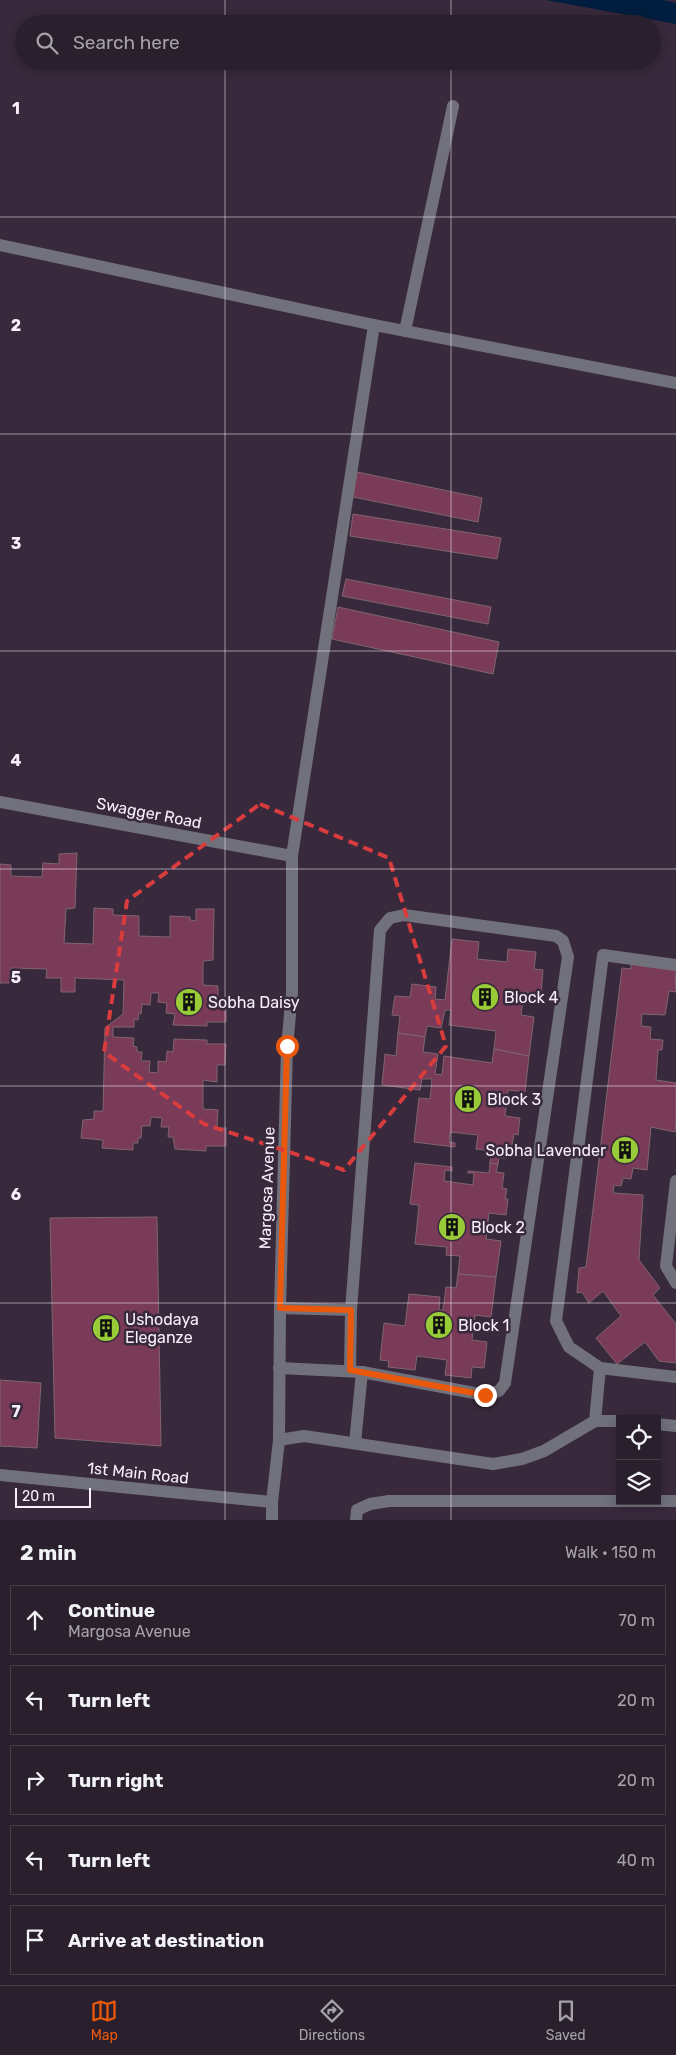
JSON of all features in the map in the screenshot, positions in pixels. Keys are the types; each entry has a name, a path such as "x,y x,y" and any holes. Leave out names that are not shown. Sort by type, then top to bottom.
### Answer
{"street":[{"path":"405,331 452,106"},
{"path":"0,245 374,325 676,383"},
{"name":"Margosa Avenue","path":"272,1520 272,1502 279,1440 280,1308 287,1046 292,993 292,856 374,325"},
{"name":"Swagger Road","path":"0,802 292,856"},
{"path":"279,1368 356,1371 485,1395 499,1391 505,1383 568,957 563,941 556,936 404,914 390,918 380,930 351,1310 356,1371 354,1443"},
{"path":"676,965 604,955 556,1321 569,1347 600,1368 676,1377"},
{"path":"676,1181 666,1266 676,1283"},
{"path":"280,1308 351,1310"},
{"path":"595,1421 600,1368"},
{"path":"279,1440 304,1436 494,1464 522,1459 544,1451 595,1421 616,1421"},
{"path":"661,1424 676,1426"},
{"name":"1st Main Road","path":"0,1476 272,1502"},
{"path":"356,1520 356,1510 370,1504 389,1501 676,1501"}],"highlighted area":[{"path":"260,804 389,858 446,1046 344,1170 204,1124 104,1052 127,901"}],"water":[{"path":"546,0 663,0 676,3 676,24 661,21 661,15 627,15"}],"building":[{"path":"357,472 482,498 478,522 353,497"},
{"path":"353,514 501,538 497,559 350,536"},
{"path":"346,579 491,607 488,624 342,596"},
{"path":"338,607 499,642 493,674 332,639"},
{"name":"Sobha Daisy","path":"77,853 75,908 66,909 64,943 93,944 94,908 113,909 113,915 139,916 139,936 170,937 170,916 190,917 190,920 196,921 196,909 214,909 213,960 203,961 203,985 218,986 218,999 215,999 214,1004 226,1004 226,1022 207,1022 207,1026 173,1025 175,1014 166,1013 167,1003 158,1002 159,993 151,993 150,1005 142,1004 138,1020 134,1019 134,1027 113,1027 113,1037 134,1038 133,1046 137,1047 137,1052 142,1052 141,1061 150,1061 149,1072 158,1073 158,1061 166,1062 167,1051 173,1052 174,1039 207,1040 207,1044 226,1044 225,1065 217,1065 217,1082 203,1080 203,1109 218,1110 217,1128 226,1128 226,1146 206,1146 206,1151 175,1149 173,1137 168,1137 169,1127 161,1127 162,1118 151,1117 150,1126 142,1126 141,1138 138,1138 138,1143 133,1143 133,1150 102,1148 103,1140 81,1138 83,1120 94,1119 94,1111 103,1111 105,1028 123,1014 124,980 75,978 75,992 61,992 61,978 46,978 47,969 11,968 9,983 0,983 0,864 11,865 11,876 42,877 43,863 59,864 59,854"},
{"name":"Block 4","path":"452,939 479,942 477,959 507,962 508,949 536,952 534,969 543,970 541,994 524,992 521,1015 534,1017 529,1056 494,1049 496,1031 449,1025 451,1010 445,1010 441,1028 427,1026 425,1037 398,1033 400,1016 392,1015 395,996 410,997 412,984 436,987 435,999 445,1000"},
{"name":"Sobha Lavender","path":"631,964 675,970 676,992 669,991 665,1015 642,1014 641,1026 651,1027 650,1039 663,1040 662,1050 658,1050 656,1080 676,1083 676,1122 675,1132 651,1127 647,1170 633,1168 631,1179 623,1178 621,1186 614,1185 613,1193 643,1195 639,1260 660,1288 653,1295 676,1324 676,1363 659,1361 645,1342 617,1364 596,1338 621,1316 603,1291 589,1303 582,1292 577,1293 579,1268 586,1267 622,968 631,969"},
{"name":"Block 3","path":"398,1033 425,1037 423,1052 438,1054 435,1074 442,1075 444,1056 492,1063 494,1049 529,1056 525,1092 508,1090 505,1116 520,1118 518,1135 514,1134 512,1145 507,1145 506,1158 499,1158 498,1164 490,1163 491,1151 476,1149 478,1135 450,1132 449,1142 455,1143 455,1147 414,1142 419,1098 430,1099 432,1079 422,1079 420,1090 382,1085 385,1054 396,1056"},
{"name":"Block 2","path":"415,1163 452,1167 452,1171 445,1170 444,1181 473,1185 474,1173 468,1173 468,1171 489,1173 490,1163 498,1164 496,1172 504,1173 502,1188 507,1189 505,1199 508,1199 506,1215 489,1213 486,1239 501,1241 496,1277 458,1274 460,1256 446,1255 447,1247 415,1244 419,1205 410,1204"},
{"name":"Ushodaya Eleganze","path":"157,1217 161,1446 55,1438 50,1218"},
{"name":"Block 1","path":"458,1274 496,1277 491,1317 475,1315 472,1340 487,1342 484,1368 472,1367 471,1378 445,1375 447,1360 417,1356 415,1370 388,1367 389,1361 380,1360 384,1323 405,1326 409,1294 440,1297 439,1310 443,1310 446,1287 456,1288"},
{"path":"0,1380 41,1383 37,1448 0,1446"}],"place":[{"name":"Block 4","path":"485,997"},
{"name":"Sobha Daisy","path":"189,1002"},
{"name":"Block 3","path":"468,1099"},
{"name":"Sobha Lavender","path":"625,1150"},
{"name":"Block 2","path":"452,1227"},
{"name":"Block 1","path":"439,1325"},
{"name":"Ushodaya Eleganze","path":"106,1328"}],"route":[{"path":"287,1046 280,1308 351,1310 350,1370 485,1395"}]}
